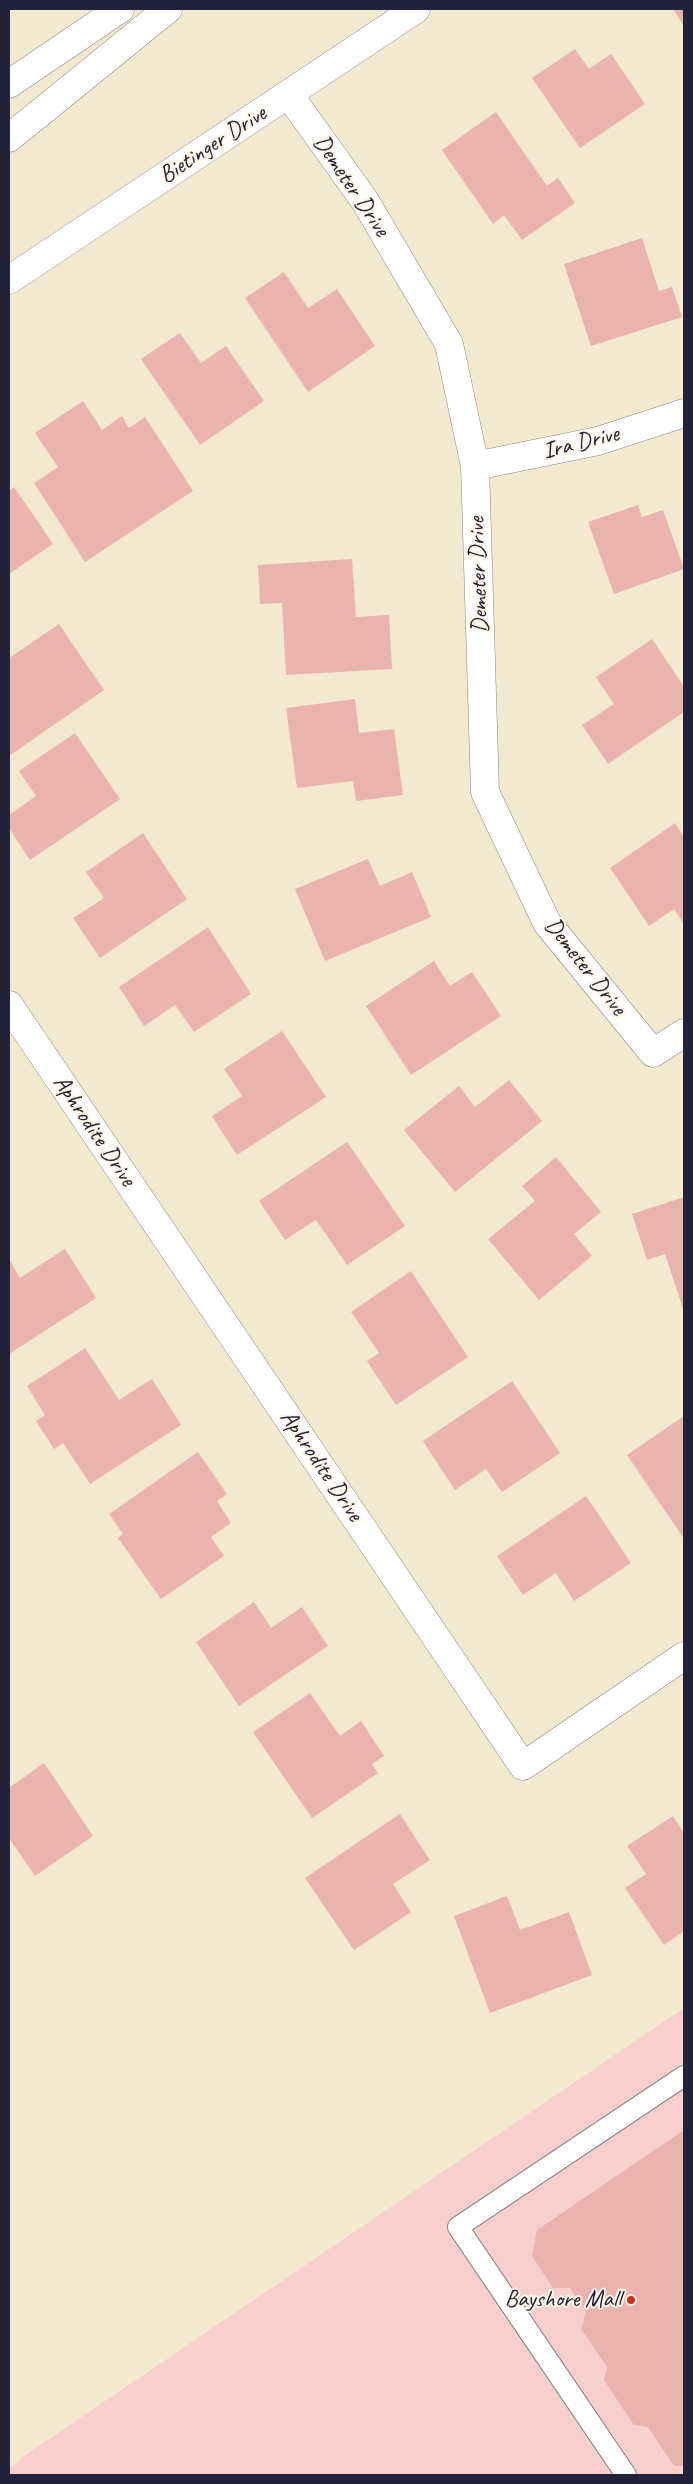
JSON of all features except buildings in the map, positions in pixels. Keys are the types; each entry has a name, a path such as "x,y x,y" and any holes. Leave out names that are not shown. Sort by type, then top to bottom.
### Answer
{"main road":[{"path":"9,84 120,9"},
{"path":"9,138 168,9"},
{"name":"Bietinger Drive","path":"9,280 416,9"},
{"name":"Demeter Drive","path":"289,95 365,201 449,344 475,466 485,792 547,924 653,1053 684,1033"},
{"name":"Ira Drive","path":"475,466 598,441 684,413"},
{"name":"Aphrodite Drive","path":"9,1005 523,1766 684,1656"}],"lane":[{"path":"626,2475 458,2227 684,2076"}],"shaded area":[{"path":"684,2008 684,2475 9,2475 9,2469 24,2456"}],"place":[{"name":"Bayshore Mall","path":"631,2300"}]}
